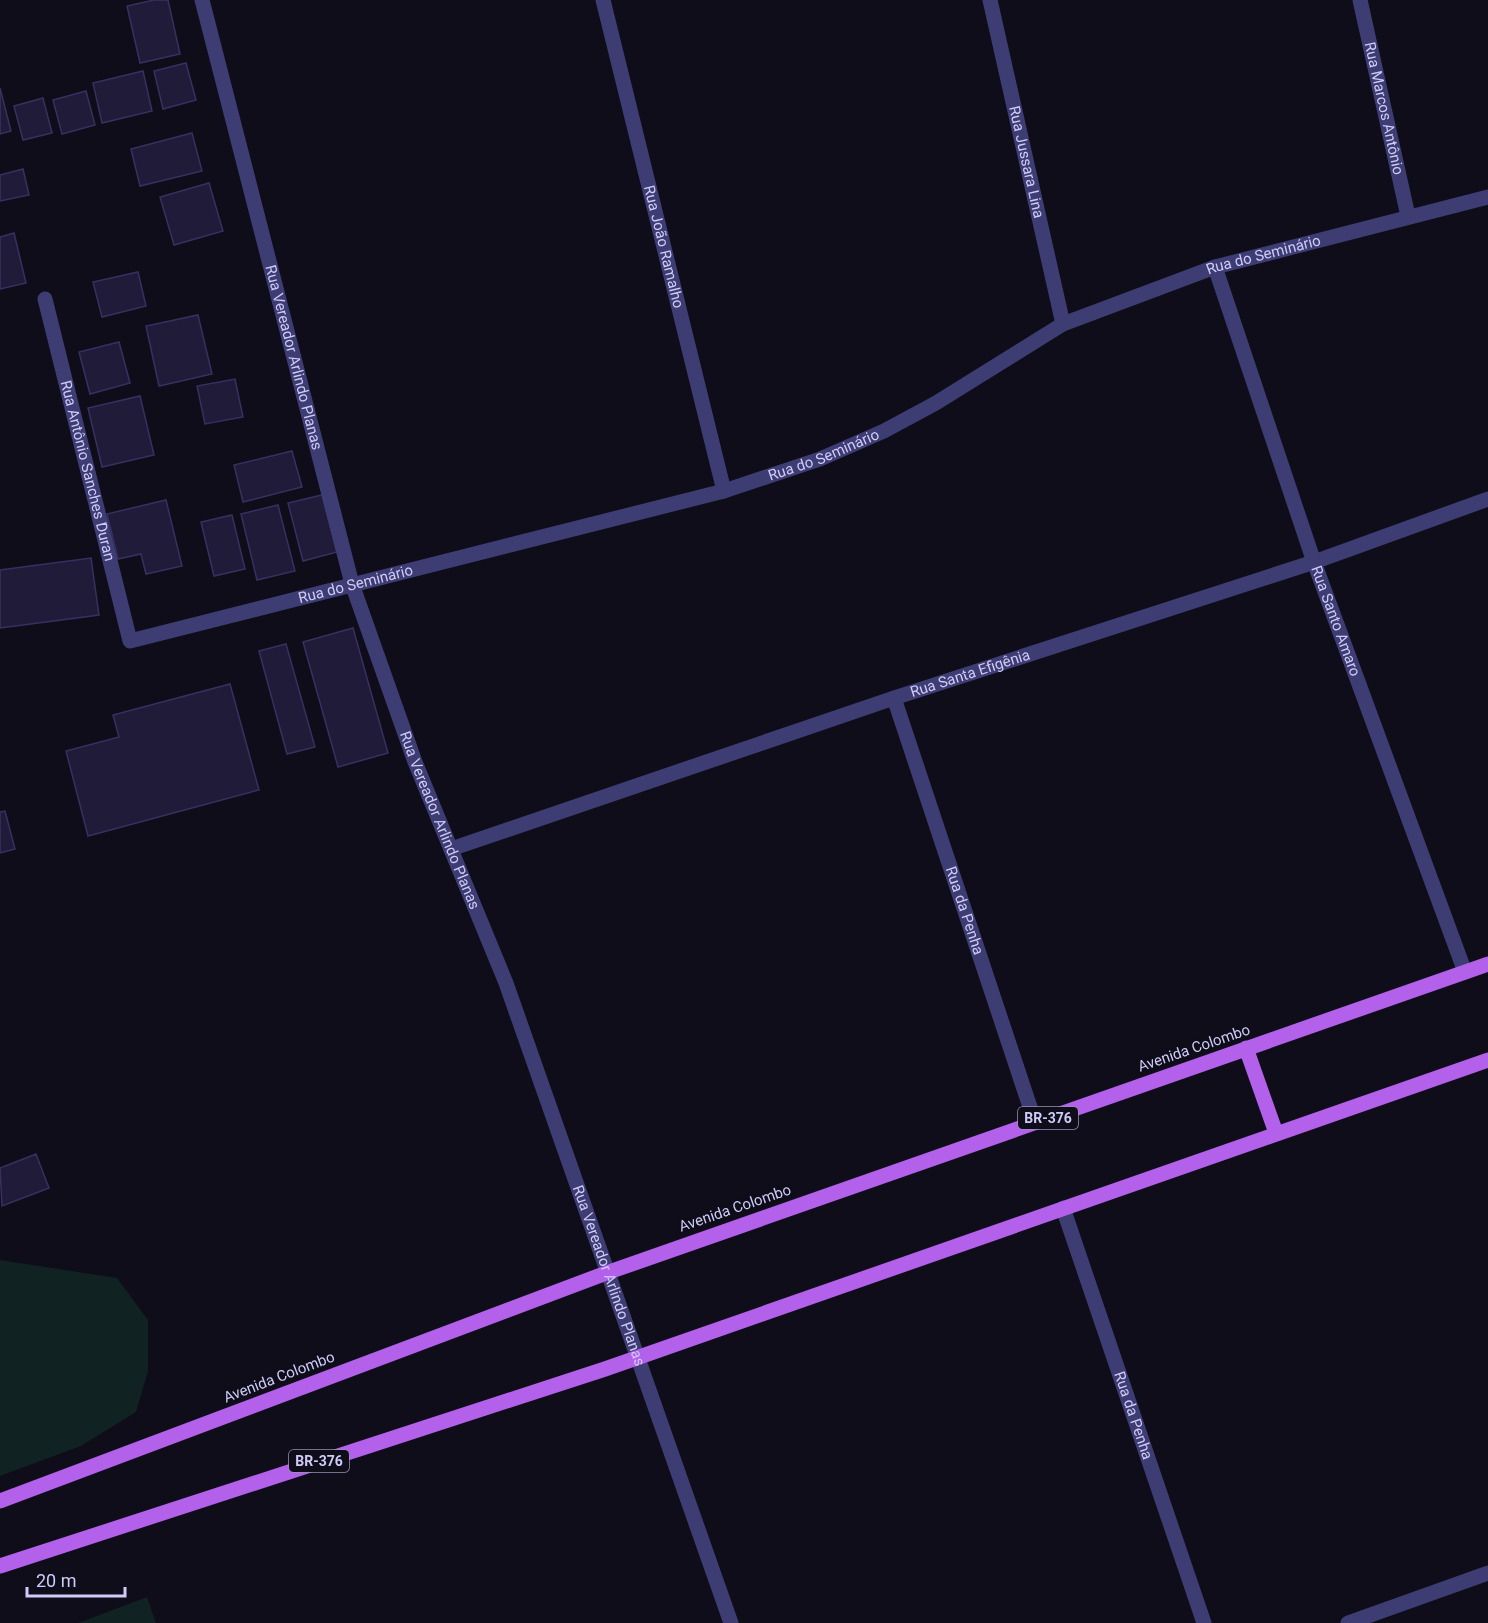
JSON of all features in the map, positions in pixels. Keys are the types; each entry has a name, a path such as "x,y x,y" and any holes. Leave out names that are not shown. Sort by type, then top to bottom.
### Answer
{"main road":[{"name":"Avenida Colombo","path":"0,1501 609,1272 1488,964"},
{"path":"1246,1048 1276,1134"},
{"name":"BR-376","path":"0,1566 639,1357 1488,1060"}],"street":[{"name":"Rua Vereador Arlindo Planas","path":"202,0 352,584 415,762 506,983 731,1623"},
{"name":"Rua João Ramalho","path":"603,0 724,491"},
{"name":"Rua Jussara Lina","path":"990,0 1063,324"},
{"name":"Rua Marcos Antônio","path":"1360,0 1408,216"},
{"name":"Rua do Seminário","path":"130,641 724,491 820,459 884,431 936,403 1063,324 1215,267 1488,197"},
{"name":"Rua Santo Amaro","path":"1215,267 1314,562 1465,972"},
{"name":"Rua Antônio Sanches Duran","path":"45,299 130,641"},
{"name":"Rua Santa Efigênia","path":"451,849 894,698 1314,562 1488,499"},
{"name":"Rua da Penha","path":"894,698 1035,1122"},
{"name":"Rua da Penha","path":"1063,1208 1204,1623"},
{"path":"1348,1623 1488,1574"}],"shaded area":[{"path":"0,1260 117,1278 148,1320 148,1371 136,1412 81,1446 0,1476"},
{"path":"147,1597 156,1623 78,1623"}],"building":[{"path":"154,0 168,0 180,54 140,63 127,6"},
{"path":"186,63 196,100 163,109 154,71"},
{"path":"143,71 152,111 102,123 93,83"},
{"path":"0,88 11,131 0,134"},
{"path":"86,91 95,125 62,134 53,100"},
{"path":"43,98 52,133 23,140 14,106"},
{"path":"192,133 202,171 140,186 131,149"},
{"path":"23,169 29,195 0,201 0,175"},
{"path":"209,183 223,231 174,245 160,197"},
{"path":"14,233 26,283 0,289 0,237"},
{"path":"138,272 146,306 102,317 93,282"},
{"path":"198,315 212,374 159,386 146,326"},
{"path":"119,342 130,383 90,394 79,352"},
{"path":"235,379 243,417 205,424 197,386"},
{"path":"140,396 154,455 102,467 88,408"},
{"path":"292,451 302,487 243,502 234,465"},
{"path":"322,495 337,552 303,561 288,503"},
{"path":"166,500 182,566 146,574 141,554 118,559 107,514"},
{"path":"278,505 295,571 257,580 241,514"},
{"path":"232,515 245,569 214,576 201,522"},
{"path":"91,558 99,615 0,628 0,570"},
{"path":"353,628 388,753 338,767 303,642"},
{"path":"286,644 315,747 287,754 259,651"},
{"path":"230,684 259,790 88,836 66,751 119,737 113,715"},
{"path":"5,811 15,849 0,853 0,812"},
{"path":"36,1154 49,1188 2,1206 0,1168"}]}
